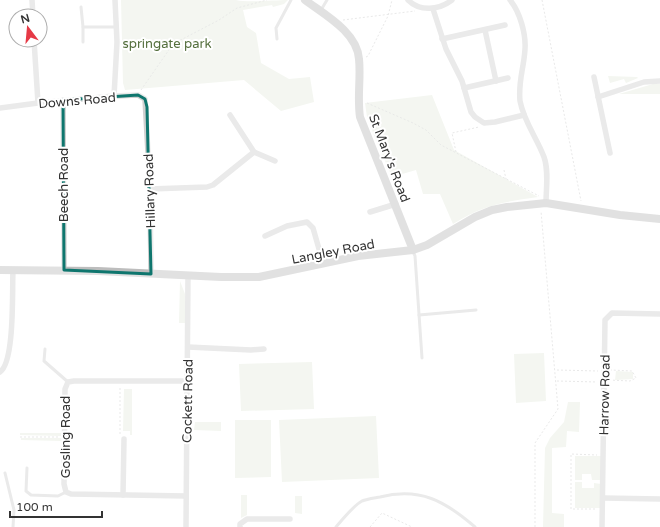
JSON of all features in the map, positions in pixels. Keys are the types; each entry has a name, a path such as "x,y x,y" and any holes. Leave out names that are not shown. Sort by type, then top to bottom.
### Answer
{"street":[{"path":"114,96 117,27 115,0"},
{"name":"St Mary's Road","path":"305,0 350,36 358,50 360,60 358,104 364,128 396,204 413,250"},
{"path":"408,0 420,8 433,8 452,0"},
{"path":"510,0 516,6 522,27 525,49 519,85 520,102 529,129 544,157 546,167 543,203"},
{"path":"433,8 442,40 464,88 471,112 475,117 484,122 495,122 524,115"},
{"path":"442,40 505,25"},
{"path":"485,30 496,81"},
{"path":"35,48 38,103"},
{"path":"594,77 610,154"},
{"path":"464,88 508,78"},
{"path":"598,97 644,82 660,81"},
{"name":"Downs Road","path":"0,108 63,100 138,95"},
{"name":"Hillary Road","path":"138,95 145,99 147,108 151,274"},
{"name":"Beech Road","path":"63,100 64,270"},
{"path":"230,115 254,152 275,161"},
{"path":"150,189 207,187 213,185 254,152"},
{"name":"Langley Road","path":"0,270 64,270 188,275 221,278 259,277 358,256 413,250 426,245 475,217 492,210 543,203 660,219"},
{"path":"370,212 396,204"},
{"path":"265,236 287,226 307,222 313,228 323,263"},
{"path":"0,372 7,361 11,334 13,270"},
{"name":"Cockett Road","path":"186,527 188,275"},
{"name":"Harrow Road","path":"602,527 605,320 612,313 660,314"},
{"path":"188,347 251,350 264,349"},
{"name":"Gosling Road","path":"186,496 72,494 66,492 64,484 64,437 65,388 68,382 187,381"},
{"path":"122,495 124,440"},
{"path":"602,498 660,499"},
{"path":"240,527 240,524 247,519 290,519"}],"lane":[{"path":"277,40 276,28 283,12 291,0"},
{"path":"320,11 327,0"},
{"path":"81,7 83,42"},
{"path":"83,27 117,27"},
{"path":"413,250 416,256 422,358"},
{"path":"419,315 476,310"},
{"path":"45,349 44,361 68,382"},
{"path":"27,468 26,491 31,495 58,496 66,492"},
{"path":"5,472 14,510 13,527"},
{"path":"336,527 362,501 395,493 411,493 441,503 456,511 475,527"}],"path":[{"path":"138,95 163,57 174,44 220,20 237,8 267,0"},
{"path":"360,60 368,56 388,16 392,0"},
{"path":"542,0 582,209"},
{"path":"333,21 388,16 413,12 420,8"},
{"path":"358,104 368,103 413,123 426,130 441,145 539,196 543,203 558,410 535,443 535,527"},
{"path":"456,153 452,133 482,126 484,122"},
{"path":"504,170 506,179"},
{"path":"556,370 632,371 636,378 630,381 556,381"},
{"path":"120,381 120,436 124,440"},
{"path":"20,437 64,437"},
{"path":"602,509 570,508 571,454 603,455"},
{"path":"370,527 382,513 412,527"}],"highlighted area":[{"path":"138,95 145,99 147,107 151,274 64,270 63,100"}],"green space":[{"name":"springate park","path":"121,0 288,0 284,4 273,7 272,5 243,10 247,27 256,33 261,63 289,79 310,77 314,102 281,111 244,80 125,90 123,83"},
{"path":"608,76 638,78 626,83 624,79 610,83"},
{"path":"653,84 660,84 660,94 619,94"},
{"path":"432,95 454,150 538,197 484,208 453,224 440,194 423,194 416,170 392,177 373,133 369,117 367,117 365,103"},
{"path":"180,281 185,294 185,323 179,323"},
{"path":"544,353 546,401 516,403 514,354"},
{"path":"312,362 314,409 241,411 239,364"},
{"path":"616,371 633,372 633,379 615,380"},
{"path":"124,389 132,389 132,435 130,435 130,431 123,431"},
{"path":"568,402 580,402 579,432 567,431 566,447 552,448 552,513 564,514 564,527 543,527 545,448 550,438 564,422"},
{"path":"376,416 379,478 282,482 279,420"},
{"path":"235,420 271,420 271,477 235,478"},
{"path":"195,422 221,422 221,431 194,430"},
{"path":"20,433 61,433 61,436 20,435"},
{"path":"21,438 61,438 61,441 21,440"},
{"path":"575,456 601,456 601,480 592,480 591,474 582,474 582,480 575,480"},
{"path":"575,482 582,482 582,488 594,488 594,483 601,484 600,508 575,508"},
{"path":"241,495 247,495 247,515 241,518"},
{"path":"295,496 302,496 302,514 295,513"}]}
